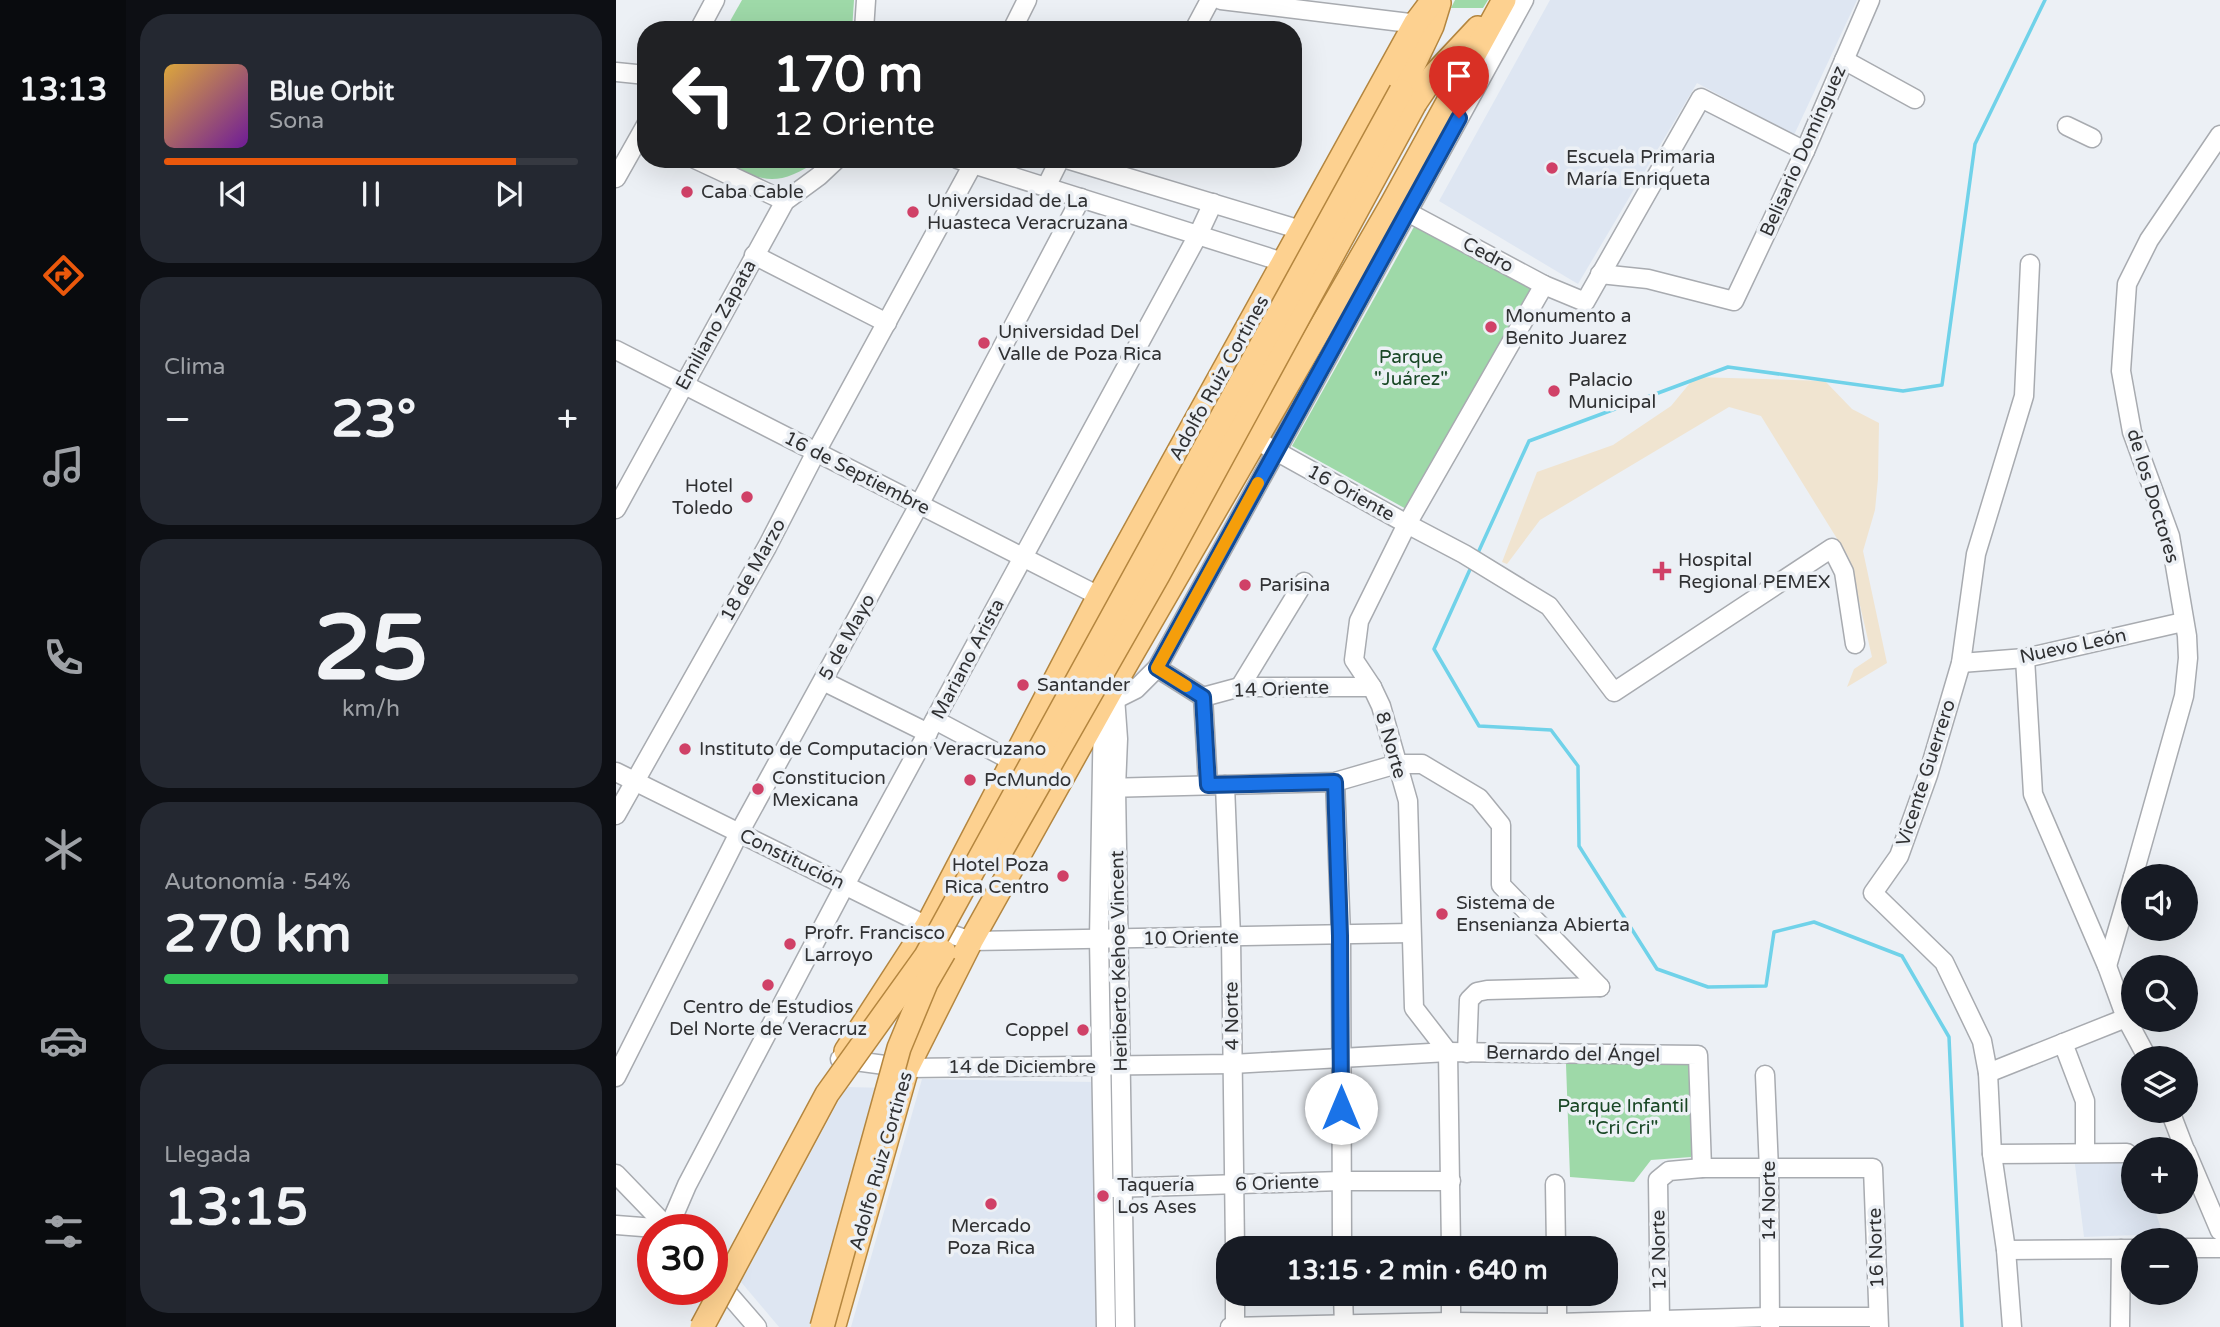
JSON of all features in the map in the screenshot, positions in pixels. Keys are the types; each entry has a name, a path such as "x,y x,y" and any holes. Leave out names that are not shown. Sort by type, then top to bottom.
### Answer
{"main road":[{"name":"Adolfo Ruiz Cortines","path":"728,1255 840,1059 927,926 1096,603 1202,409 1301,230 1423,25 1433,0"},
{"path":"822,1327 899,1048 926,983 1158,575 1408,97 1423,25 1440,0"},
{"name":"Adolfo Ruiz Cortines","path":"834,1327 907,1068 971,941 1255,439 1400,208 1510,1"},
{"path":"702,1327 827,1094 926,956 1408,97 1510,1"},
{"name":"Adolfo Ruiz Cortines","path":"691,1327 702,1305"}],"street":[{"path":"704,21 715,0"},
{"path":"865,21 866,0"},
{"path":"1016,21 1027,0"},
{"path":"1199,21 1210,0"},
{"path":"1221,0 1423,25"},
{"name":"Belisario Domínguez","path":"1600,274 1648,279 1734,301 1805,151 1870,0"},
{"path":"1844,60 1915,99"},
{"path":"616,72 637,74"},
{"path":"1600,274 1702,99 1805,151"},
{"path":"2067,126 2092,138"},
{"name":"de los Doctores","path":"2137,864 2185,696 2188,657 2170,537 2132,432 2121,371 2127,284 2149,240 2220,135"},
{"path":"616,178 637,144"},
{"path":"714,168 785,201"},
{"name":"Emiliano Zapata","path":"616,509 785,201 827,168"},
{"name":"18 de Marzo","path":"616,815 767,547 887,323 962,168"},
{"path":"984,168 1283,262"},
{"path":"1046,187 1056,168"},
{"path":"1123,168 1213,204 1301,230"},
{"name":"5 de Mayo","path":"616,1076 739,833 919,505 1080,198"},
{"name":"Mariano Arista","path":"675,1214 687,1185 845,885 1213,204"},
{"name":"Cedro","path":"1400,208 1545,285 1585,302 1600,274"},
{"name":"Adolfo Ruiz Cortines","path":"1111,697 1136,690 1157,668 1276,451 1400,208"},
{"path":"754,255 887,323"},
{"name":"Vicente Guerrero","path":"2011,1327 2006,1250 1992,1154 1988,1073 1982,1041 1944,962 1871,895 1899,856 1928,775 1961,663 1976,554 2024,396 2030,264"},
{"name":"8 Norte","path":"1448,1052 1414,1008 1408,801 1381,706 1372,687 1353,660 1359,621 1407,524 1545,285"},
{"name":"16 de Septiembre","path":"616,350 1023,558 1096,603"},
{"name":"16 Oriente","path":"1202,409 1497,572 1549,606 1614,692 1832,548 1844,572 1855,645"},
{"path":"1240,687 1304,582"},
{"name":"Heriberto Kehoe Vincent","path":"1096,603 1111,697 1109,788 1098,939 1106,1327"},
{"name":"Nuevo León","path":"1961,663 2025,658 2183,622"},
{"path":"2025,658 2033,794 2107,965 2121,1004"},
{"path":"1157,668 1203,697"},
{"path":"823,681 1012,761"},
{"name":"14 Oriente","path":"1203,697 1240,687 1372,687"},
{"name":"4 Norte","path":"1203,697 1216,785 1231,937 1235,1236"},
{"path":"1109,788 1335,782 1397,764 1422,764 1479,797 1501,825 1501,885 1600,988 1477,992 1469,1000 1467,1052"},
{"name":"Constitución","path":"616,772 927,926 971,941"},
{"path":"1335,782 1340,936 1342,1236"},
{"name":"Heriberto Kehoe Vincent","path":"1109,788 1119,939 1125,1327"},
{"name":"de los Doctores","path":"2107,965 2121,918"},
{"name":"10 Oriente","path":"971,941 1412,933"},
{"path":"1988,1073 2121,1020"},
{"path":"2063,1043 2085,1101 2085,1152"},
{"path":"1448,1052 1451,1236"},
{"name":"Bernardo del Ángel","path":"1232,1064 1448,1052 1698,1055 1702,1168"},
{"name":"14 de Diciembre","path":"840,1059 907,1068 1232,1064"},
{"name":"14 Norte","path":"1766,1075 1769,1322"},
{"path":"1992,1154 2121,1153"},
{"path":"1702,1168 1769,1170"},
{"name":"12 Norte","path":"1660,1320 1658,1180 1669,1171 1702,1168"},
{"name":"16 Norte","path":"1769,1170 1873,1168 1878,1322"},
{"path":"616,1174 655,1214"},
{"name":"6 Oriente","path":"1103,1189 1341,1181 1451,1181"},
{"path":"2198,1181 2220,1231"},
{"path":"1555,1184 1556,1236"},
{"path":"616,1225 637,1227"},
{"path":"2198,1248 2220,1248"},
{"path":"2006,1250 2121,1249"},
{"path":"728,1297 757,1327"},
{"path":"2120,1327 2122,1305"},
{"path":"1234,1306 1233,1327 1557,1325 1660,1320 1878,1322"},
{"path":"1343,1306 1344,1326"},
{"path":"1451,1306 1451,1324"},
{"path":"1557,1306 1557,1325"}],"shaded area":[{"name":"Escuela Primaria María Enriqueta","path":"1550,0 1857,0 1794,135 1697,83 1578,284 1439,201"},
{"path":"1695,377 1825,381 1852,409 1879,423 1875,510 1863,551 1887,663 1847,687 1854,669 1872,657 1849,558 1761,416 1729,407 1540,520 1507,564 1502,562 1537,472 1613,445 1671,406"},
{"name":"Mercado Poza Rica","path":"922,1079 1095,1082 1097,1327 851,1327"},
{"path":"846,1087 889,1088 820,1327 779,1327 741,1282"},
{"path":"2121,1156 2121,1214 2156,1214 2161,1228 2121,1228 2121,1236 2084,1237 2074,1157"}],"green space":[{"path":"742,0 854,0 853,21 730,21"},
{"path":"1455,0 1488,0 1483,8 1451,8"},
{"path":"734,168 807,168 791,175 768,179"},
{"name":"Parque \"Juárez\"","path":"1415,225 1531,289 1408,510 1292,446"},
{"name":"Parque Infantil \"Cri Cri\"","path":"1691,1063 1691,1157 1651,1160 1634,1182 1570,1177 1566,1064"}],"waterway":[{"path":"1477,555 1529,441 1728,367 1903,391 1942,385 1975,144 2045,0"},
{"path":"1472,565 1434,649 1479,726 1551,730 1578,766 1579,846 1657,969 1708,987 1766,986 1774,932 1814,922 1902,956 1949,1037 1962,1327"}],"slow traffic":[{"path":"1186,686 1157,668 1258,483"}],"place":[{"name":"Escuela Primaria María Enriqueta","path":"1552,168"},
{"name":"Caba Cable","path":"687,192"},
{"name":"Universidad de La Huasteca Veracruzana","path":"913,212"},
{"name":"Monumento a Benito Juarez","path":"1491,327"},
{"name":"Universidad Del Valle de Poza Rica","path":"984,343"},
{"name":"Palacio Municipal","path":"1554,391"},
{"name":"Hotel Toledo","path":"747,497"},
{"name":"Hospital Regional PEMEX","path":"1662,571"},
{"name":"Parisina","path":"1245,585"},
{"name":"Santander","path":"1023,685"},
{"name":"Instituto de Computacion Veracruzano","path":"685,749"},
{"name":"PcMundo","path":"970,780"},
{"name":"Constitucion Mexicana","path":"758,789"},
{"name":"Hotel Poza Rica Centro","path":"1063,876"},
{"name":"Sistema de Ensenianza Abierta","path":"1442,914"},
{"name":"Profr. Francisco Larroyo","path":"790,944"},
{"name":"Centro de Estudios Del Norte de Veracruz","path":"768,985"},
{"name":"Coppel","path":"1083,1030"},
{"name":"Taquería Los Ases","path":"1103,1196"},
{"name":"Mercado Poza Rica","path":"991,1204"}],"route":[{"path":"1341,1108 1340,936 1335,782 1208,785 1203,697 1157,668 1459,118"}]}
